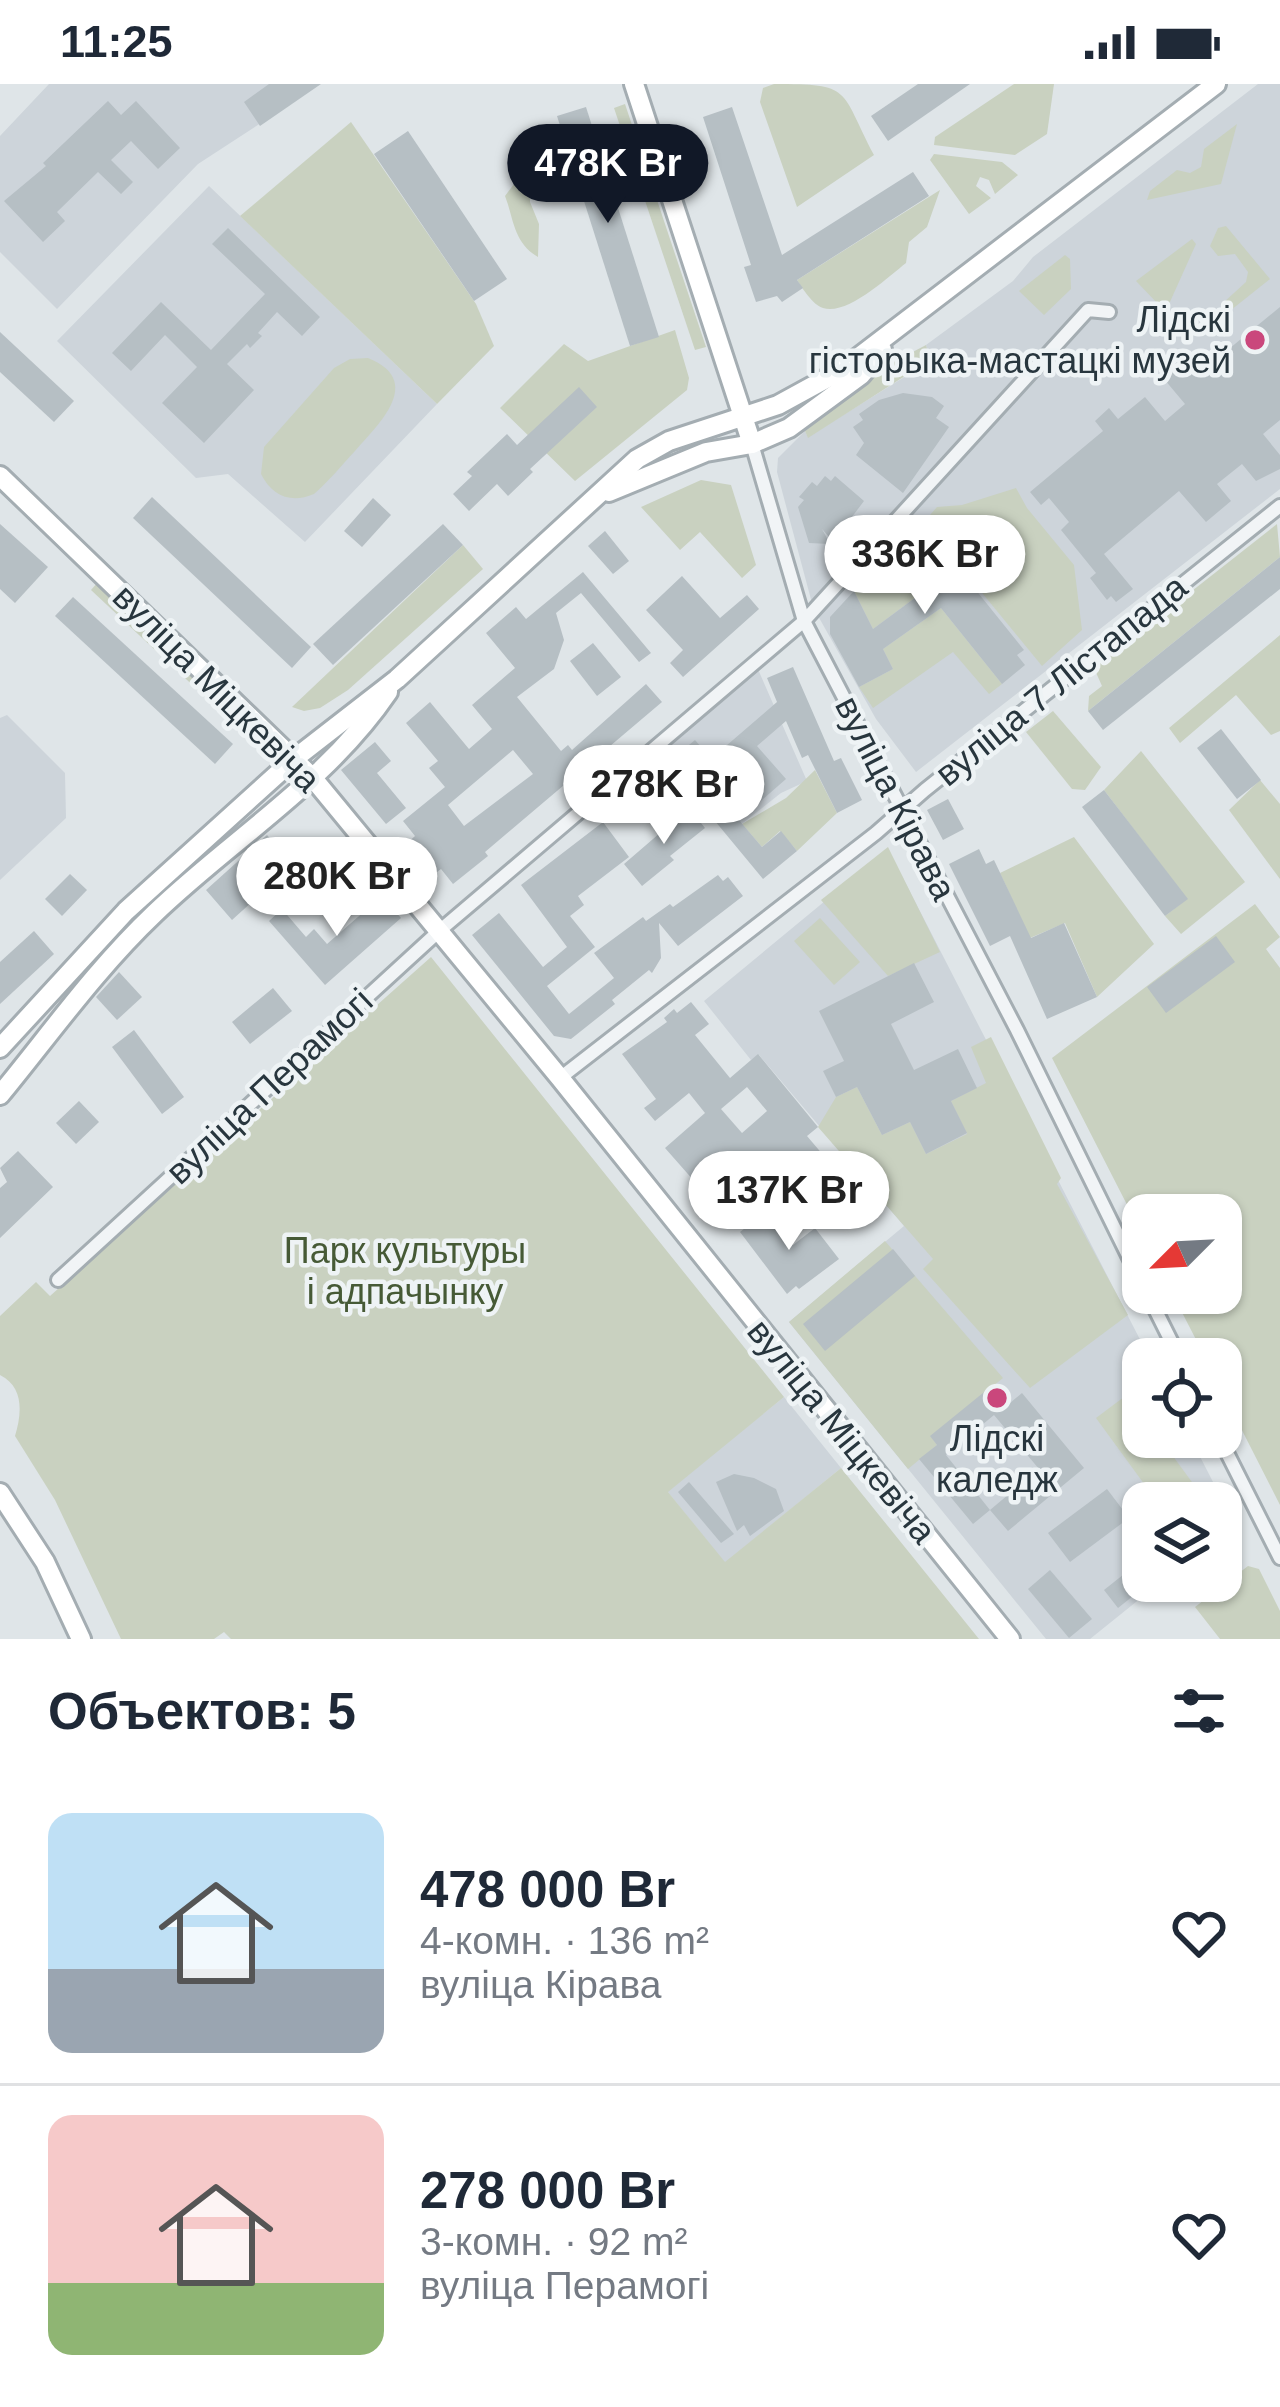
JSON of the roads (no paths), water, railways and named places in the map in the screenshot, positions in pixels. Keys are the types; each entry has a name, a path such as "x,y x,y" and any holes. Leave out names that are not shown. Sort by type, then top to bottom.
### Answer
{"main road":[{"name":"вуліца Кірава","path":"634,84 752,444"},
{"path":"0,1048 126,911 294,758 398,679 637,459 669,441 778,405 842,370 1216,84"},
{"path":"599,497 706,452 752,444 789,428 861,375 904,324"},
{"name":"вуліца Міцкевіча","path":"0,476 312,777 1010,1639"},
{"path":"0,1095 98,970 158,909 312,777 368,722 398,679"},
{"path":"0,1493 45,1562 81,1639"}],"street":[{"name":"вуліца Перамогі","path":"58,1280 438,932 804,621 1088,310 1109,312"},
{"name":"вуліца Кірава","path":"752,444 804,621 1122,1242"},
{"name":"вуліца 7 Лістапада","path":"560,1078 1280,506"},
{"path":"1230,1458 1280,1558"}],"place":[{"name":"Лідскі гісторыка-мастацкі музей","path":"1255,340"},
{"name":"Лідскі каледж","path":"997,1398"}],"park label":[{"name":"Парк культуры і адпачынку","path":"405,1270"}]}
